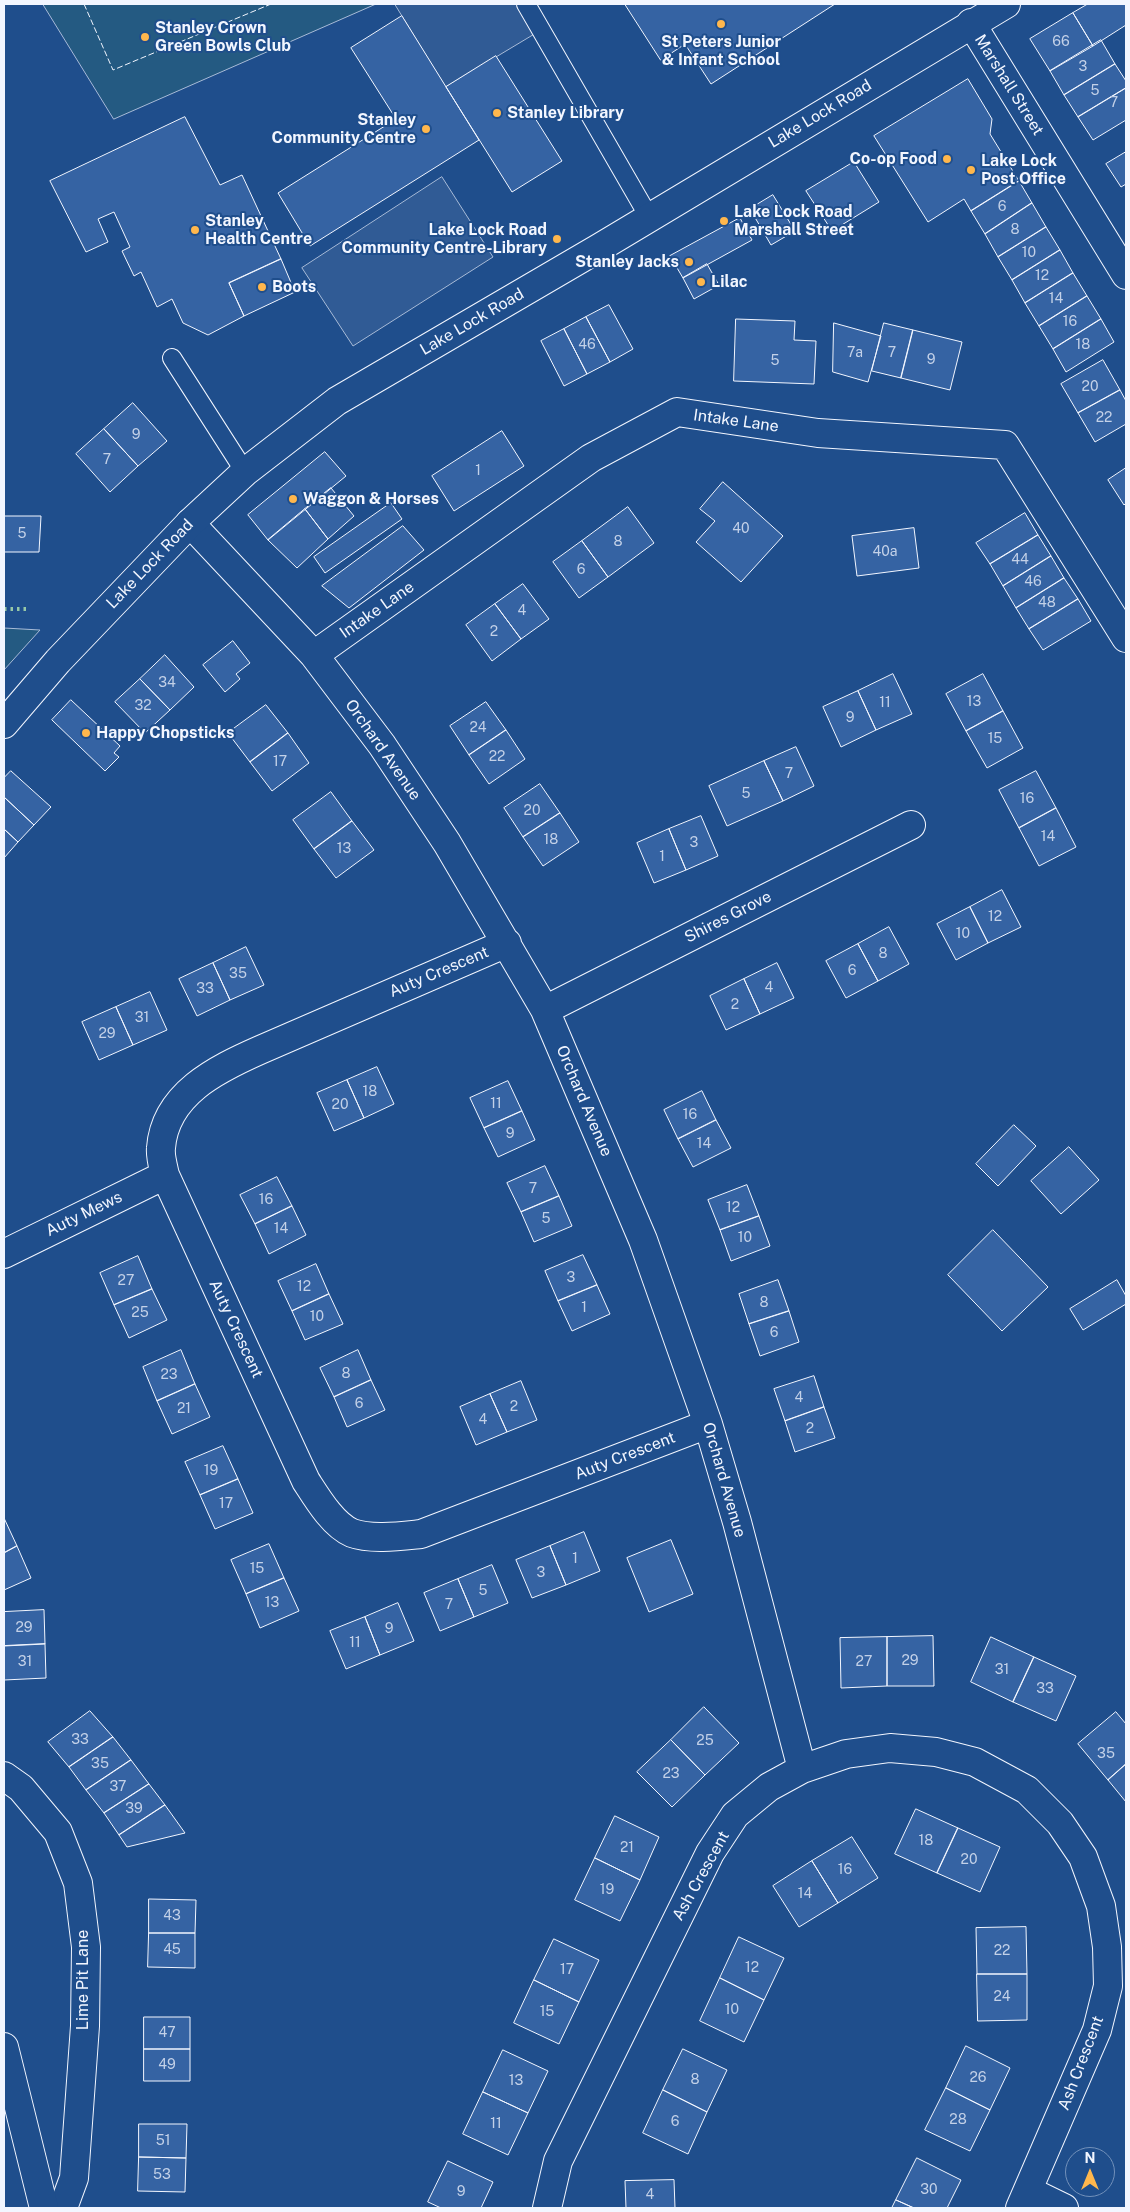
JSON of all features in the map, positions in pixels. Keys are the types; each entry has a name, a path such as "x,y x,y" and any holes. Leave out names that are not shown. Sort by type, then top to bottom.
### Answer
{"street":[{"name":"Lake Lock Road","path":"4,724 58,660 190,523 245,472 337,402 599,248 1000,5"},
{"name":"Marshall Street","path":"971,23 1126,276"},
{"name":"Intake Lane","path":"314,655 591,458 677,412 818,433 1005,445 1126,638"},
{"name":"Orchard Avenue","path":"190,523 314,655 382,745 447,843 546,1010 643,1240 708,1424 802,1769"},
{"name":"Shires Grove","path":"546,1010 911,825"},
{"name":"Auty Crescent","path":"507,943 226,1065 201,1081 179,1102 165,1127 160,1150 165,1175 306,1482 326,1512 352,1532 387,1538 421,1534 708,1424"},
{"name":"Auty Mews","path":"4,1254 165,1175"},
{"name":"Ash Crescent","path":"547,2208 558,2161 710,1852 735,1815 769,1787 802,1769 846,1754 890,1748 936,1752 975,1762 1027,1790 1060,1823 1083,1857 1100,1906 1107,1947 1108,1986 1097,2030 1024,2200"},
{"name":"Lime Pit Lane","path":"4,1776 21,1788 58,1832 78,1883 86,1947 85,2026 74,2178 63,2208"},
{"path":"4,2047 12,2117 44,2208"},
{"path":"1024,2200 1064,2208"}],"lane":[{"path":"526,4 649,217"},
{"path":"172,358 245,472"}],"shaded area":[{"path":"43,4 376,4 114,119"},
{"path":"395,4 526,4 541,30 446,87"},
{"path":"442,177 493,257 353,346 302,268"},
{"path":"4,628 40,630 4,670"}],"building":[{"name":"St Peters Junior & Infant School","path":"625,4 835,4 711,84 685,44 661,60"},
{"path":"1088,4 1126,4 1126,25 1093,46 1073,13"},
{"path":"1073,13 1093,46 1050,71 1030,39"},
{"name":"Stanley Community Centre","path":"402,16 479,140 310,246 278,193 396,119 351,48"},
{"path":"1101,40 1115,64 1064,95 1050,71"},
{"name":"Stanley Library","path":"496,56 562,161 512,192 446,87"},
{"path":"1115,64 1126,81 1126,88 1078,117 1064,95"},
{"name":"Co-op Food","path":"968,79 992,119 990,134 1019,181 971,211 964,199 928,222 874,136"},
{"path":"1126,88 1126,120 1093,140 1078,117"},
{"name":"Stanley Health Centre","path":"185,117 220,185 242,175 281,259 229,283 244,316 208,335 183,323 172,299 157,307 141,272 134,276 122,251 130,247 114,212 98,219 108,242 86,252 50,181"},
{"path":"1126,152 1126,184 1121,187 1106,164"},
{"path":"854,162 879,202 832,231 806,191"},
{"path":"1019,181 1032,203 985,234 971,211"},
{"path":"773,195 795,231 771,245 750,209"},
{"path":"1032,203 1046,227 998,257 985,234"},
{"path":"740,218 752,240 683,278 670,256"},
{"path":"1046,227 1060,250 1012,280 998,257"},
{"path":"1060,250 1073,273 1025,303 1012,280"},
{"name":"Boots","path":"281,259 295,292 244,316 229,283"},
{"name":"Lilac","path":"707,264 719,285 694,299 683,278"},
{"path":"1073,273 1087,296 1039,326 1025,303"},
{"path":"1087,296 1101,319 1053,349 1039,326"},
{"path":"609,305 633,349 610,362 586,317"},
{"path":"586,317 610,362 587,374 564,329"},
{"path":"736,319 795,321 794,340 816,341 814,384 734,381"},
{"path":"1101,319 1114,342 1066,372 1053,349"},
{"path":"834,323 881,336 868,382 833,372"},
{"path":"884,323 913,330 901,378 872,371"},
{"path":"564,329 587,374 564,386 541,341"},
{"path":"913,330 962,342 950,390 901,378"},
{"path":"1103,360 1120,390 1078,413 1061,384"},
{"path":"1120,390 1126,401 1126,424 1095,442 1078,413"},
{"path":"133,403 167,441 138,466 104,429"},
{"path":"104,429 138,466 110,492 76,454"},
{"path":"502,431 524,466 454,511 432,476"},
{"name":"Waggon & Horses","path":"325,452 346,476 268,540 248,515"},
{"path":"1126,468 1126,503 1124,505 1108,480"},
{"path":"723,482 783,536 741,582 696,542 715,521 700,509"},
{"path":"331,488 354,516 328,539 305,509"},
{"path":"391,503 402,519 325,573 314,557"},
{"path":"628,507 654,543 608,577 582,541"},
{"path":"305,509 328,539 297,568 268,540"},
{"path":"1025,513 1038,535 990,564 976,543"},
{"path":"4,516 41,516 39,552 4,552"},
{"path":"403,526 424,550 349,608 322,586"},
{"path":"914,528 919,568 857,576 852,536"},
{"path":"1038,535 1051,556 1003,586 990,564"},
{"path":"582,541 608,577 579,598 553,562"},
{"path":"1051,556 1064,578 1016,608 1003,586"},
{"path":"1064,578 1078,599 1029,629 1016,608"},
{"path":"523,584 549,619 521,639 495,604"},
{"path":"1078,599 1091,621 1043,650 1029,629"},
{"path":"495,604 521,639 492,661 466,625"},
{"path":"233,641 250,663 236,674 240,679 225,692 203,665"},
{"path":"165,655 194,687 170,710 140,679"},
{"path":"893,674 912,714 876,730 858,691"},
{"path":"983,674 1003,711 966,731 946,694"},
{"path":"140,679 170,710 145,733 115,702"},
{"path":"858,691 876,730 841,747 823,707"},
{"name":"Happy Chopsticks","path":"71,700 120,746 114,753 119,757 105,771 52,720"},
{"path":"486,702 506,730 469,755 450,726"},
{"path":"266,705 288,733 250,762 228,733"},
{"path":"1003,711 1023,748 987,768 966,731"},
{"path":"506,730 525,759 489,784 469,755"},
{"path":"288,733 309,763 272,791 250,762"},
{"path":"796,747 814,786 783,801 764,761"},
{"path":"764,761 783,801 727,826 709,786"},
{"path":"11,771 51,807 34,825 4,797 4,778"},
{"path":"1036,771 1056,808 1019,828 999,790"},
{"path":"540,784 560,813 523,837 504,808"},
{"path":"331,792 352,821 314,849 293,820"},
{"path":"4,797 34,825 18,842 4,829"},
{"path":"1056,808 1076,847 1039,866 1019,828"},
{"path":"560,813 579,842 543,866 523,837"},
{"path":"701,816 718,856 686,870 669,829"},
{"path":"352,821 374,850 336,878 314,849"},
{"path":"4,829 18,842 4,858"},
{"path":"669,829 686,870 654,883 637,843"},
{"path":"1002,890 1021,927 988,943 970,907"},
{"path":"970,907 988,943 956,960 937,924"},
{"path":"889,927 909,964 878,981 858,944"},
{"path":"858,944 878,981 846,998 826,961"},
{"path":"246,947 264,985 230,1000 213,963"},
{"path":"213,963 230,1000 197,1016 179,979"},
{"path":"777,963 794,998 760,1014 744,979"},
{"path":"744,979 760,1014 726,1030 710,996"},
{"path":"150,992 167,1030 133,1045 116,1007"},
{"path":"116,1007 133,1045 99,1060 82,1022"},
{"path":"377,1067 394,1104 364,1118 347,1080"},
{"path":"347,1080 364,1118 334,1131 317,1093"},
{"path":"508,1081 522,1111 484,1128 470,1098"},
{"path":"702,1091 716,1120 678,1139 664,1110"},
{"path":"522,1111 535,1140 498,1157 484,1128"},
{"path":"716,1120 731,1148 693,1167 678,1139"},
{"path":"1014,1125 1036,1146 998,1186 976,1164"},
{"path":"1069,1147 1099,1180 1061,1214 1031,1181"},
{"path":"545,1166 559,1196 521,1212 507,1183"},
{"path":"277,1177 292,1206 255,1224 240,1195"},
{"path":"747,1185 759,1216 720,1230 708,1200"},
{"path":"559,1196 572,1226 534,1242 521,1212"},
{"path":"292,1206 306,1235 269,1254 255,1224"},
{"path":"759,1216 770,1246 731,1261 720,1230"},
{"path":"993,1230 1048,1287 1002,1331 948,1275"},
{"path":"583,1255 597,1285 558,1301 545,1271"},
{"path":"138,1256 152,1289 114,1305 100,1273"},
{"path":"316,1264 329,1294 292,1311 278,1281"},
{"path":"778,1280 789,1311 749,1324 739,1294"},
{"path":"1117,1280 1126,1296 1126,1304 1083,1330 1070,1309"},
{"path":"597,1285 610,1314 572,1331 558,1301"},
{"path":"152,1289 167,1320 129,1338 114,1305"},
{"path":"329,1294 343,1324 305,1340 292,1311"},
{"path":"789,1311 799,1342 760,1356 749,1324"},
{"path":"181,1350 195,1384 157,1401 143,1367"},
{"path":"358,1350 371,1380 334,1397 320,1368"},
{"path":"814,1376 824,1407 785,1421 774,1389"},
{"path":"371,1380 385,1410 347,1427 334,1397"},
{"path":"521,1381 537,1420 507,1432 490,1394"},
{"path":"195,1384 210,1417 172,1434 157,1401"},
{"path":"490,1394 507,1432 476,1445 460,1407"},
{"path":"824,1407 835,1438 795,1452 785,1421"},
{"path":"223,1446 238,1479 200,1495 185,1462"},
{"path":"238,1479 253,1513 215,1529 200,1495"},
{"path":"4,1518 17,1546 4,1553"},
{"path":"584,1532 600,1571 566,1585 550,1546"},
{"path":"671,1540 693,1594 649,1612 627,1558"},
{"path":"269,1544 284,1578 246,1594 231,1560"},
{"path":"17,1546 31,1578 4,1590 4,1553"},
{"path":"550,1546 566,1585 532,1598 516,1560"},
{"path":"492,1565 508,1603 474,1617 458,1579"},
{"path":"284,1578 299,1611 260,1628 246,1594"},
{"path":"458,1579 474,1617 440,1631 424,1593"},
{"path":"398,1603 414,1641 380,1655 365,1617"},
{"path":"44,1610 45,1644 4,1646 4,1612"},
{"path":"365,1617 380,1655 346,1669 330,1631"},
{"path":"933,1636 934,1686 887,1686 887,1637"},
{"path":"887,1637 887,1686 841,1688 840,1638"},
{"path":"991,1637 1034,1657 1013,1702 971,1682"},
{"path":"45,1644 46,1678 4,1680 4,1646"},
{"path":"1034,1657 1076,1676 1056,1721 1013,1702"},
{"path":"704,1707 739,1743 705,1775 671,1740"},
{"path":"90,1711 113,1737 69,1767 48,1742"},
{"path":"1116,1712 1126,1724 1126,1764 1108,1780 1078,1744"},
{"path":"113,1737 131,1760 86,1790 69,1767"},
{"path":"671,1740 705,1775 672,1807 637,1772"},
{"path":"131,1760 149,1784 104,1813 86,1790"},
{"path":"1126,1764 1126,1802 1108,1780"},
{"path":"149,1784 165,1805 119,1835 104,1813"},
{"path":"165,1805 185,1833 127,1847 119,1835"},
{"path":"916,1809 958,1828 937,1873 895,1854"},
{"path":"615,1816 659,1837 640,1880 595,1858"},
{"path":"958,1828 1000,1847 980,1892 937,1873"},
{"path":"852,1837 878,1878 838,1903 812,1861"},
{"path":"595,1858 640,1880 620,1921 575,1900"},
{"path":"812,1861 838,1903 799,1927 773,1886"},
{"path":"149,1899 196,1900 195,1933 149,1933"},
{"path":"1026,1927 1027,1974 977,1974 976,1928"},
{"path":"149,1933 195,1933 195,1968 148,1967"},
{"path":"739,1937 784,1958 764,2000 720,1978"},
{"path":"554,1939 599,1960 579,2002 534,1980"},
{"path":"977,1974 1027,1974 1027,2020 978,2021"},
{"path":"720,1978 764,2000 744,2042 700,2021"},
{"path":"534,1980 579,2002 559,2044 514,2023"},
{"path":"144,2017 190,2017 190,2049 144,2049"},
{"path":"966,2046 1010,2068 990,2110 946,2088"},
{"path":"144,2049 190,2049 190,2081 144,2081"},
{"path":"683,2049 727,2070 707,2112 663,2090"},
{"path":"503,2050 548,2071 528,2113 483,2092"},
{"path":"946,2088 990,2110 970,2151 925,2130"},
{"path":"663,2090 707,2112 688,2154 643,2133"},
{"path":"483,2092 528,2113 508,2155 463,2134"},
{"path":"139,2124 187,2124 186,2158 139,2157"},
{"path":"139,2157 186,2158 185,2192 138,2191"},
{"path":"917,2158 961,2180 947,2208 914,2208 896,2200"},
{"path":"448,2161 493,2182 481,2208 441,2208 428,2202"},
{"path":"674,2180 675,2208 626,2208 625,2181"},
{"path":"896,2200 914,2208 892,2208"}],"hedge":[{"path":"4,609 27,609"}],"fence":[{"path":"84,4 113,70 271,4"}],"place":[{"name":"St Peters Junior & Infant School","path":"721,24"},
{"name":"Stanley Crown Green Bowls Club","path":"145,37"},
{"name":"Stanley Library","path":"497,113"},
{"name":"Stanley Community Centre","path":"426,129"},
{"name":"Co-op Food","path":"947,159"},
{"name":"Lake Lock Post Office","path":"971,170"},
{"name":"Lake Lock Road Marshall Street","path":"724,221"},
{"name":"Stanley Health Centre","path":"195,230"},
{"name":"Lake Lock Road Community Centre-Library","path":"557,239"},
{"name":"Stanley Jacks","path":"689,262"},
{"name":"Lilac","path":"701,282"},
{"name":"Boots","path":"262,287"},
{"name":"Waggon & Horses","path":"293,499"},
{"name":"Happy Chopsticks","path":"86,733"}]}
